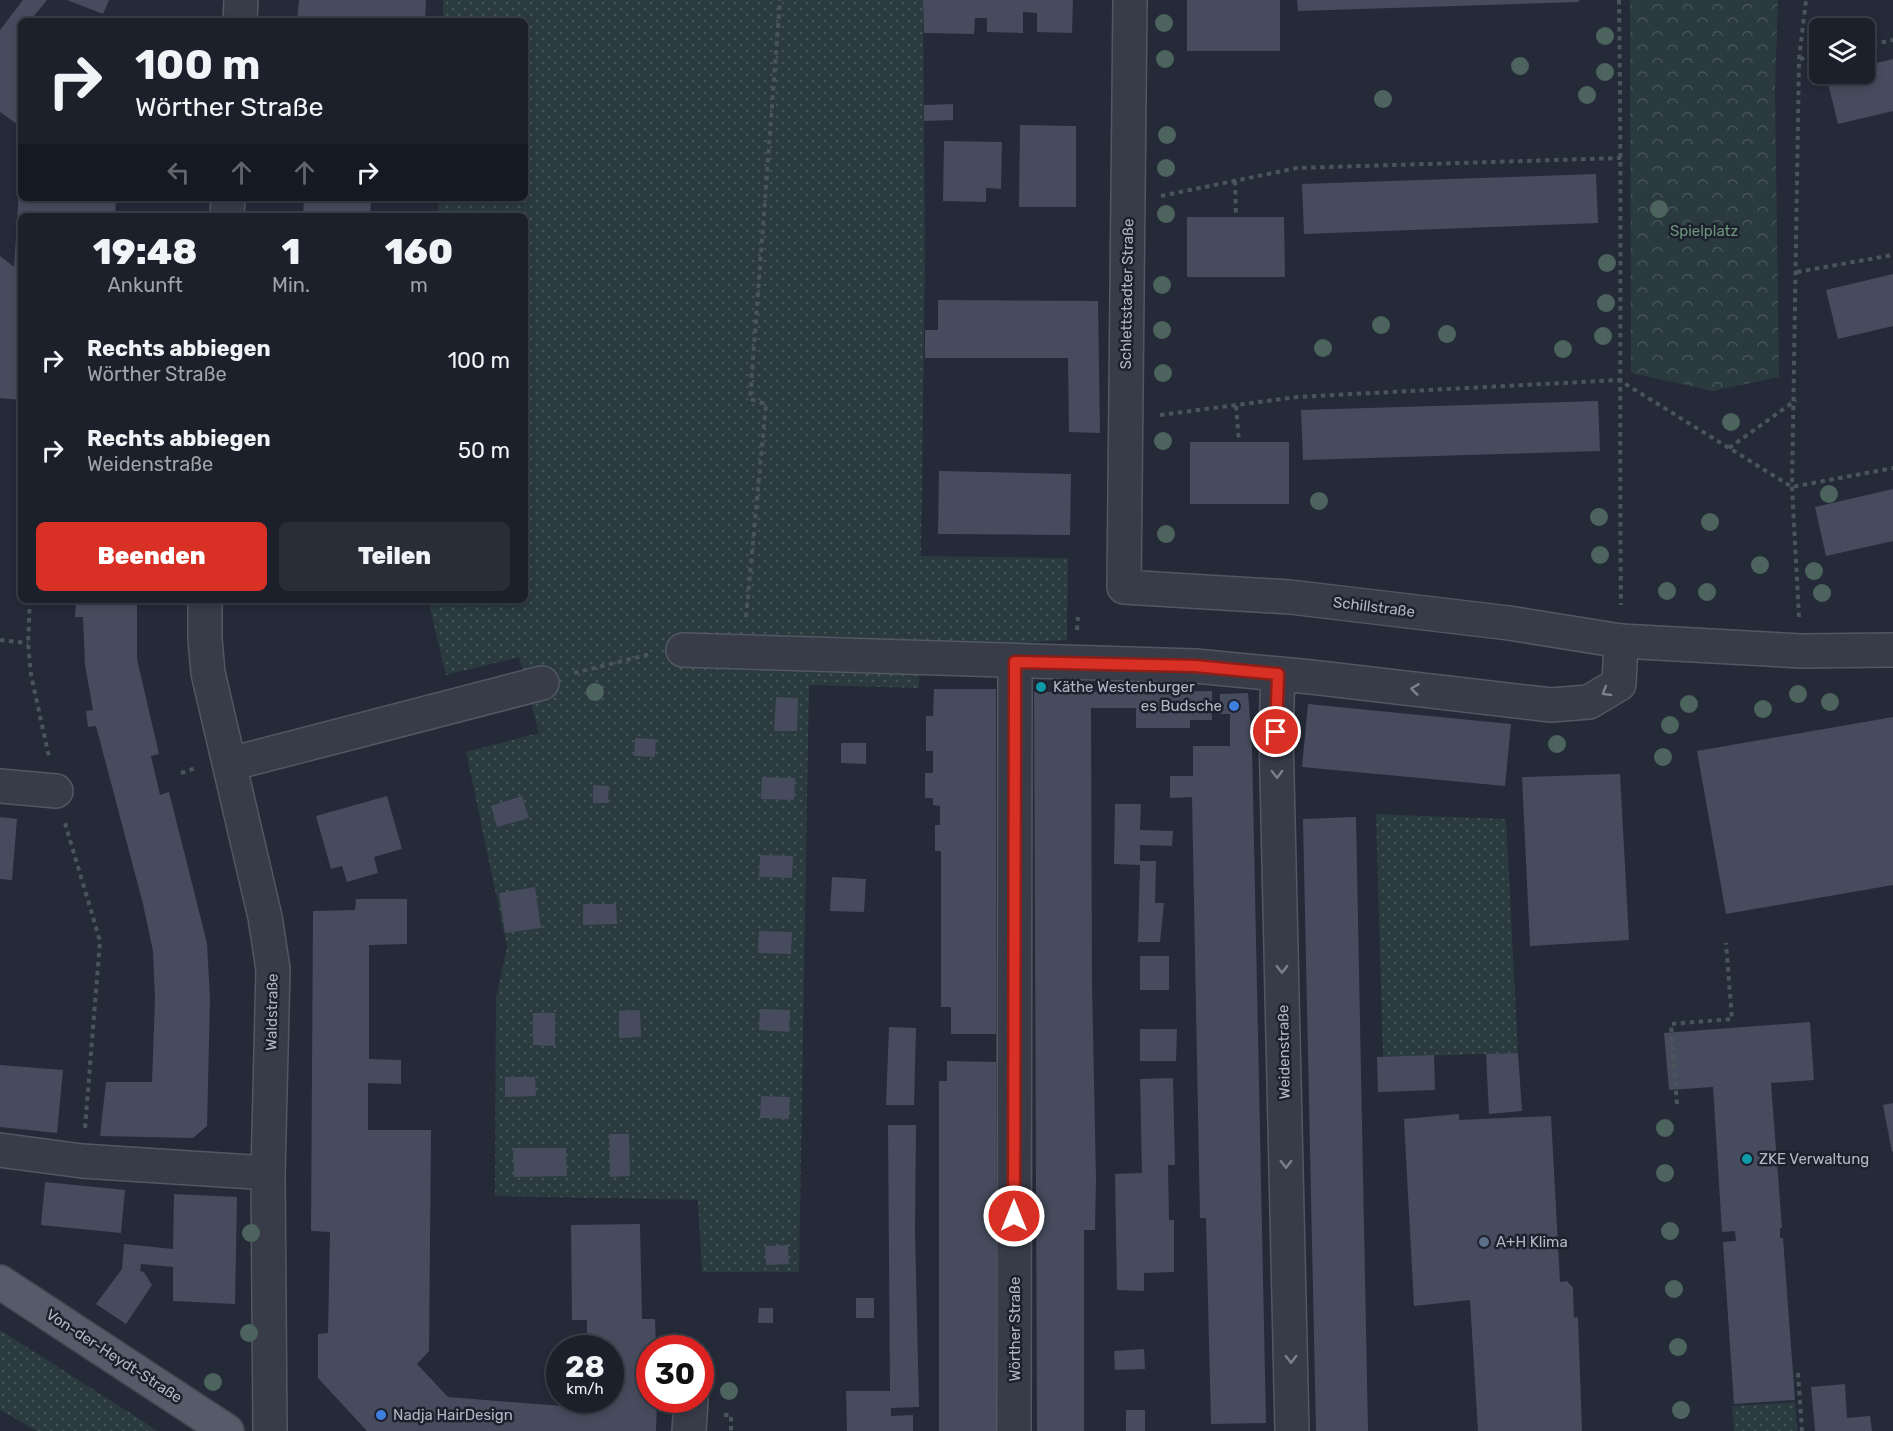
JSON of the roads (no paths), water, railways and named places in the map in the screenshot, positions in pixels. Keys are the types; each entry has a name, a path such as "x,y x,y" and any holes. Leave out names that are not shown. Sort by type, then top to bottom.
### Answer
{"main road":[{"name":"Von-der-Heydt-Straße","path":"0,1282 227,1431"}],"street":[{"path":"240,18 241,0"},
{"name":"Schlettstadter Straße","path":"1124,587 1130,0"},
{"name":"Schillstraße","path":"1124,587 1290,597 1509,623 1622,641 1801,651 1893,650"},
{"name":"Waldstraße","path":"206,603 205,639 208,673 271,951 268,1173 270,1431"},
{"path":"683,650 1195,666 1551,705 1589,702 1619,684 1622,641"},
{"name":"Wörther Straße","path":"1014,1431 1015,662"},
{"name":"Weidenstraße","path":"1278,674 1276,732 1292,1431"},
{"path":"230,764 542,683"},
{"path":"0,786 56,792"},
{"path":"0,1150 82,1161 268,1173"},
{"path":"689,1431 690,1413"}],"place":[{"name":"Käthe Westenburger","path":"1041,687"},
{"name":"es Budsche","path":"1234,706"},
{"name":"ZKE Verwaltung","path":"1747,1159"},
{"name":"A+H Klima","path":"1484,1242"},
{"name":"Nadja HairDesign","path":"381,1415"}],"park label":[{"name":"Spielplatz","path":"1704,231"}]}
